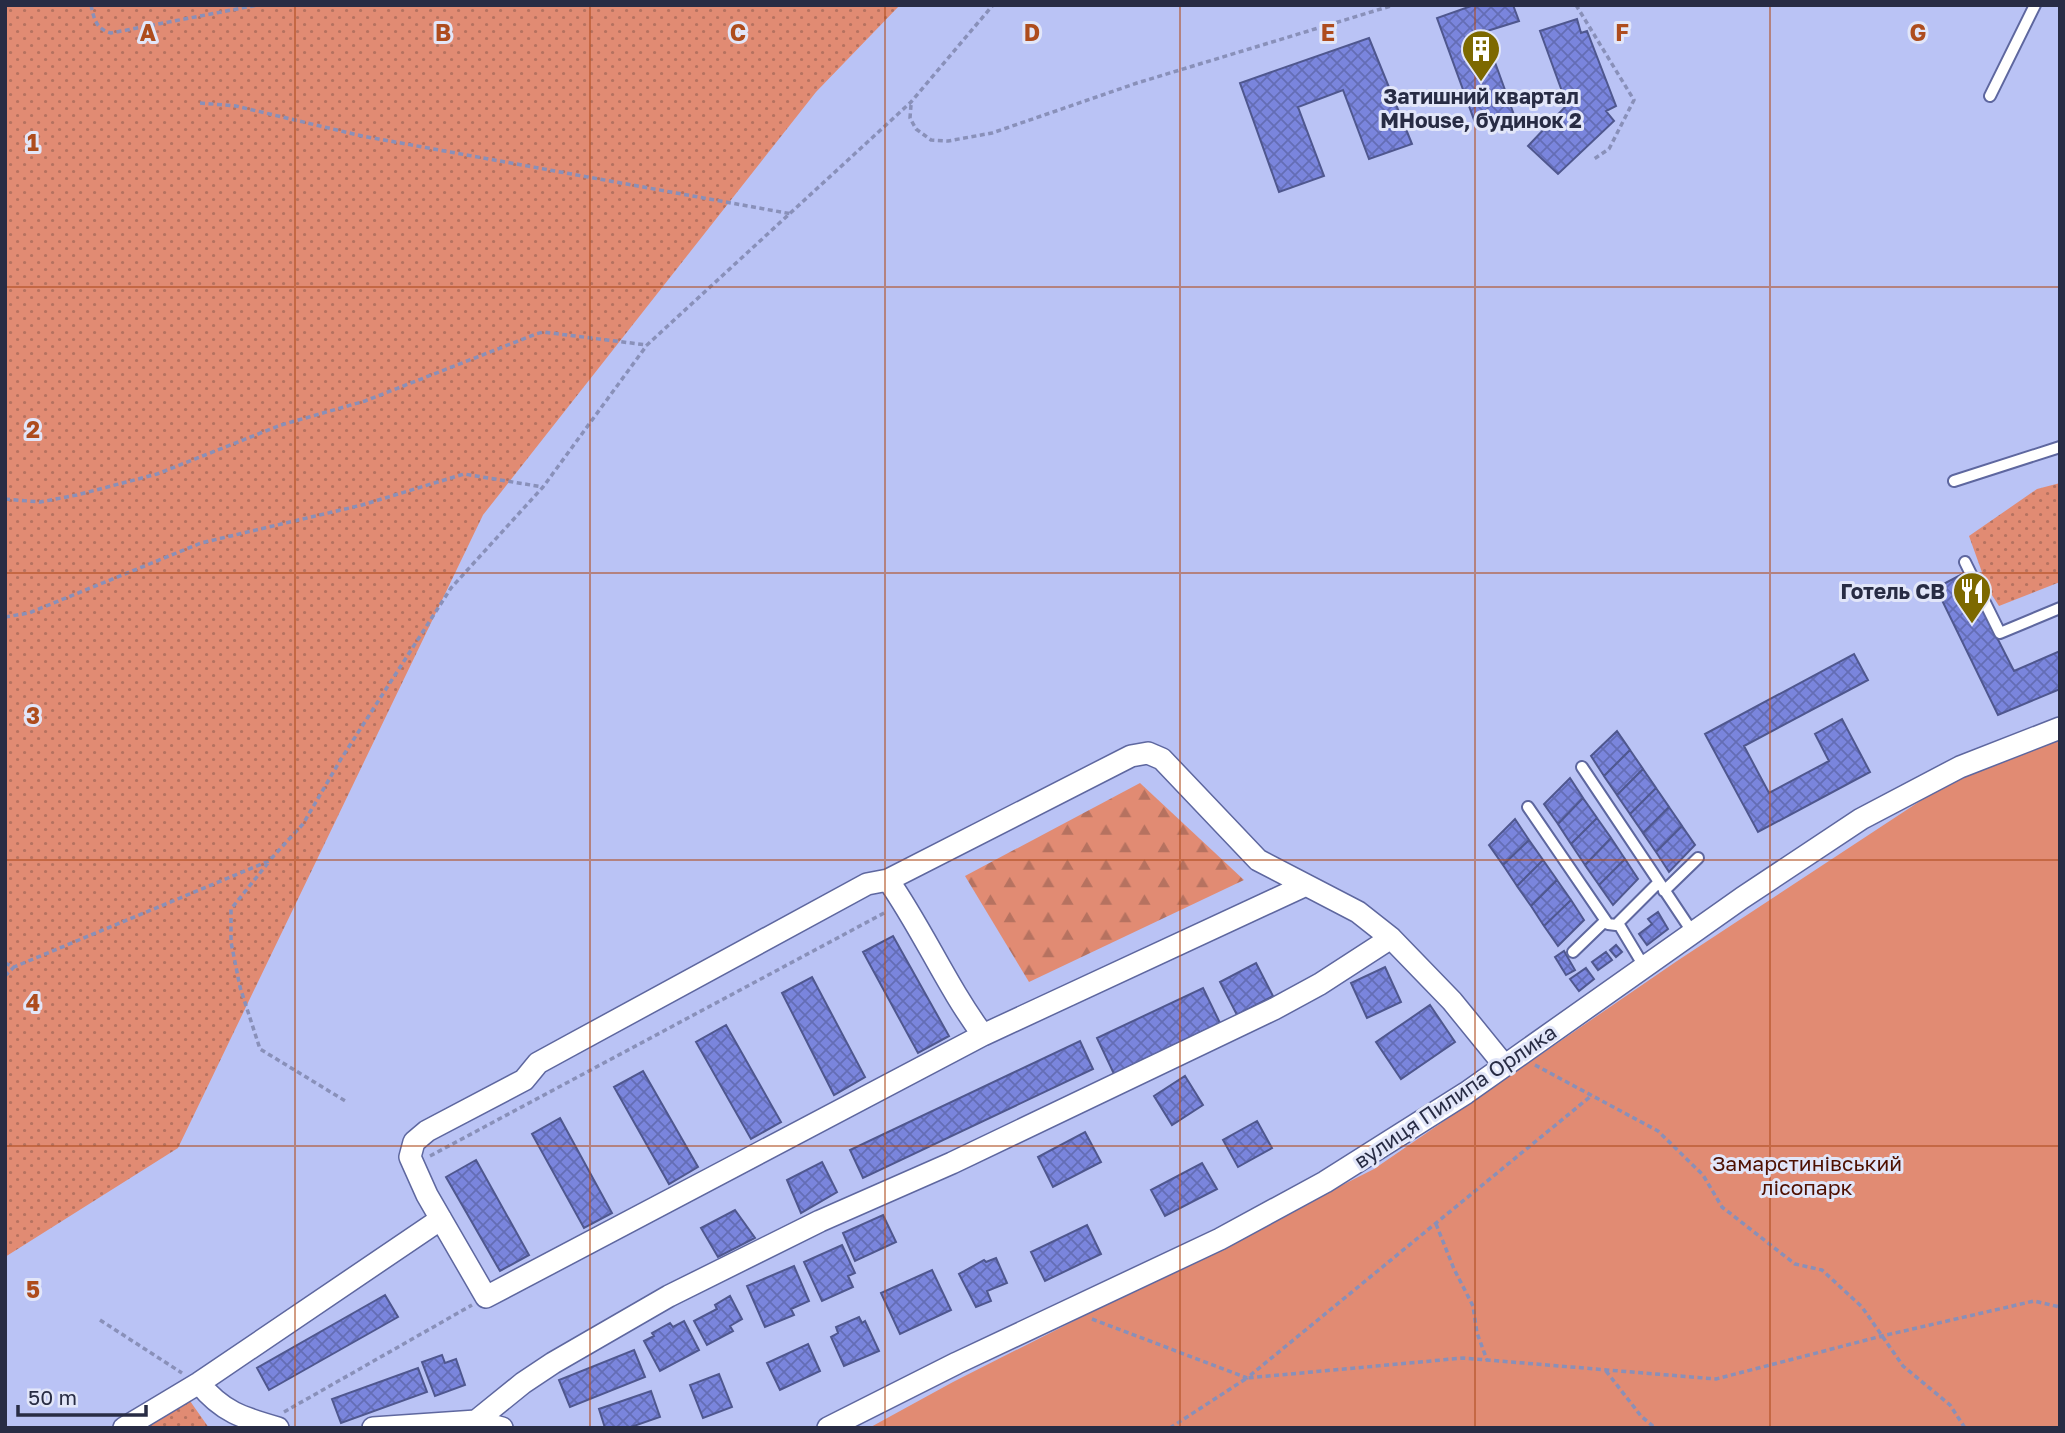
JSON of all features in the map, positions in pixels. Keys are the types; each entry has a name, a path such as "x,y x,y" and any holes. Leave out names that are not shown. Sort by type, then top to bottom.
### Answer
{"street":[{"name":"вулиця Пилипа Орлика","path":"828,1428 1220,1239 1325,1182 1466,1093 1861,819 1961,767 2060,728"},
{"path":"1306,885 983,1035 486,1297 419,1188 410,1157 412,1144 427,1131 524,1080 538,1063 867,884 888,880 1131,756 1148,753 1162,760 1258,860 1358,912 1391,938 1511,1060"},
{"path":"888,880 913,918 967,1014 983,1035"},
{"path":"476,1421 553,1363 669,1296 820,1221 952,1163 1262,1015 1320,984 1391,938"},
{"path":"124,1428 199,1383 440,1219"},
{"path":"199,1383 212,1399 226,1409 246,1419 271,1426"},
{"path":"373,1428 476,1421 502,1428"}],"lane":[{"path":"1990,96 2035,5"},
{"path":"1954,481 2060,447"},
{"path":"1965,562 2000,633 2060,608"},
{"path":"1582,767 1693,933"},
{"path":"1528,807 1610,926 1618,923 1698,858"},
{"path":"1573,953 1605,920"},
{"path":"1618,923 1645,968"}],"path":[{"path":"91,5 97,25 102,31 111,33 258,5"},
{"path":"347,1102 260,1049 240,987 231,942 231,909 303,824 341,759 451,588 543,488 647,345 911,102 993,5"},
{"path":"911,102 910,118 916,129 932,140 948,141 992,133 1137,83 1394,5"},
{"path":"1576,5 1634,100 1609,149 1594,159"},
{"path":"200,103 236,106 362,136 792,214"},
{"path":"5,499 40,502 157,474 281,425 365,401 543,332 647,345"},
{"path":"5,617 29,613 201,543 362,505 464,474 543,488"},
{"path":"5,976 15,967 269,861"},
{"path":"424,1159 887,911"},
{"path":"5,963 15,967"},
{"path":"1511,1060 1591,1096 1658,1131 1703,1175 1722,1207 1795,1264 1822,1270 1862,1307 1903,1366 1950,1405 1965,1428"},
{"path":"1170,1428 1247,1378 1591,1096"},
{"path":"1436,1224 1454,1269 1473,1306 1477,1333 1487,1360"},
{"path":"271,1426 486,1297"},
{"path":"1068,1310 1247,1378 1463,1358 1716,1379 1882,1336 2034,1301 2060,1307"},
{"path":"100,1320 199,1383"},
{"path":"1605,1370 1641,1416 1655,1428"}],"green space":[{"path":"5,5 900,5 816,92 483,515 178,1148 5,1257"},
{"path":"2060,483 2060,582 1999,606 1988,589 1969,536 2037,489"},
{"name":"Замарстинівський лісопарк","path":"2060,739 2060,1428 869,1428 953,1382 1374,1169 1677,961 1946,784"},
{"path":"1140,783 1244,880 1029,982 965,876"},
{"path":"190,1401 209,1428 144,1428"}],"building":[{"name":"Затишний квартал MHouse, будинок 2","path":"1474,5 1513,5 1519,21 1484,32 1514,115 1477,128 1437,18"},
{"path":"1577,19 1581,33 1587,31 1616,106 1606,111 1614,121 1558,174 1528,146 1567,105 1540,31"},
{"path":"1369,38 1412,144 1369,159 1343,90 1298,107 1324,176 1279,192 1240,83"},
{"path":"1964,573 2014,671 2060,651 2060,689 1998,715 1936,588"},
{"path":"1854,654 1868,680 1744,746 1769,793 1829,761 1815,734 1842,719 1870,772 1758,832 1705,734"},
{"path":"1617,731 1630,750 1604,776 1591,756"},
{"path":"1630,750 1643,769 1617,795 1604,776"},
{"path":"1643,769 1656,788 1630,814 1617,795"},
{"path":"1570,778 1583,798 1558,824 1544,804"},
{"path":"1656,788 1669,807 1643,833 1630,814"},
{"path":"1583,798 1597,818 1571,844 1558,824"},
{"path":"1669,807 1682,826 1656,852 1643,833"},
{"path":"1597,818 1611,838 1585,865 1571,844"},
{"path":"1515,819 1529,840 1503,865 1489,845"},
{"path":"1682,826 1695,845 1669,872 1656,852"},
{"path":"1611,838 1625,859 1599,885 1585,865"},
{"path":"1529,840 1543,860 1517,886 1503,865"},
{"path":"1625,859 1638,879 1613,905 1599,885"},
{"path":"1543,860 1557,880 1531,906 1517,886"},
{"path":"1557,880 1571,900 1544,926 1531,906"},
{"path":"1571,900 1584,920 1558,946 1544,926"},
{"path":"1658,912 1668,929 1647,945 1639,934 1652,924 1648,919"},
{"path":"893,936 949,1036 918,1053 863,952"},
{"path":"1616,945 1622,952 1616,957 1610,950"},
{"path":"1564,951 1575,970 1566,975 1555,957"},
{"path":"1606,952 1612,960 1598,970 1592,962"},
{"path":"1256,963 1273,996 1237,1015 1220,982"},
{"path":"1385,967 1401,1002 1367,1018 1351,983"},
{"path":"1586,968 1594,979 1579,991 1570,979"},
{"path":"812,977 865,1077 834,1095 782,993"},
{"path":"1203,988 1220,1023 1114,1074 1097,1038"},
{"path":"1430,1005 1455,1042 1401,1079 1376,1042"},
{"path":"726,1025 781,1122 751,1139 696,1042"},
{"path":"1080,1041 1093,1069 863,1178 850,1150"},
{"path":"643,1071 698,1167 669,1184 614,1087"},
{"path":"1185,1076 1203,1105 1172,1125 1154,1096"},
{"path":"560,1118 612,1213 584,1228 532,1134"},
{"path":"1257,1121 1272,1148 1238,1167 1223,1140"},
{"path":"1085,1132 1101,1162 1053,1187 1038,1157"},
{"path":"476,1160 529,1255 500,1271 446,1177"},
{"path":"822,1162 837,1192 801,1213 787,1180"},
{"path":"1202,1163 1217,1189 1165,1216 1151,1190"},
{"path":"735,1210 755,1238 718,1257 701,1228"},
{"path":"883,1215 896,1242 855,1261 843,1233"},
{"path":"1087,1225 1101,1254 1045,1281 1031,1252"},
{"path":"842,1245 855,1273 848,1276 853,1287 822,1301 804,1262"},
{"path":"996,1258 1007,1283 987,1291 991,1301 976,1307 959,1274 984,1260 986,1262"},
{"path":"794,1266 809,1301 791,1309 794,1315 765,1327 747,1286"},
{"path":"932,1270 951,1310 900,1334 881,1293"},
{"path":"385,1295 398,1317 269,1390 257,1368"},
{"path":"730,1296 742,1319 730,1326 733,1331 707,1345 694,1321 717,1309 715,1305"},
{"path":"859,1317 862,1323 865,1321 879,1351 844,1366 831,1337 838,1333 836,1327"},
{"path":"684,1321 699,1350 660,1371 644,1341 670,1323 673,1327"},
{"path":"808,1344 820,1371 780,1390 767,1363"},
{"path":"634,1350 645,1377 570,1407 559,1380"},
{"path":"442,1355 445,1363 456,1359 465,1385 435,1396 422,1362"},
{"path":"418,1368 427,1392 341,1423 332,1399"},
{"path":"719,1374 732,1407 703,1418 690,1385"},
{"path":"651,1391 660,1417 628,1428 605,1428 599,1409"}],"place":[{"name":"Затишний квартал MHouse, будинок 2","path":"1481,83"},
{"name":"Готель СВ","path":"1972,625"}]}
